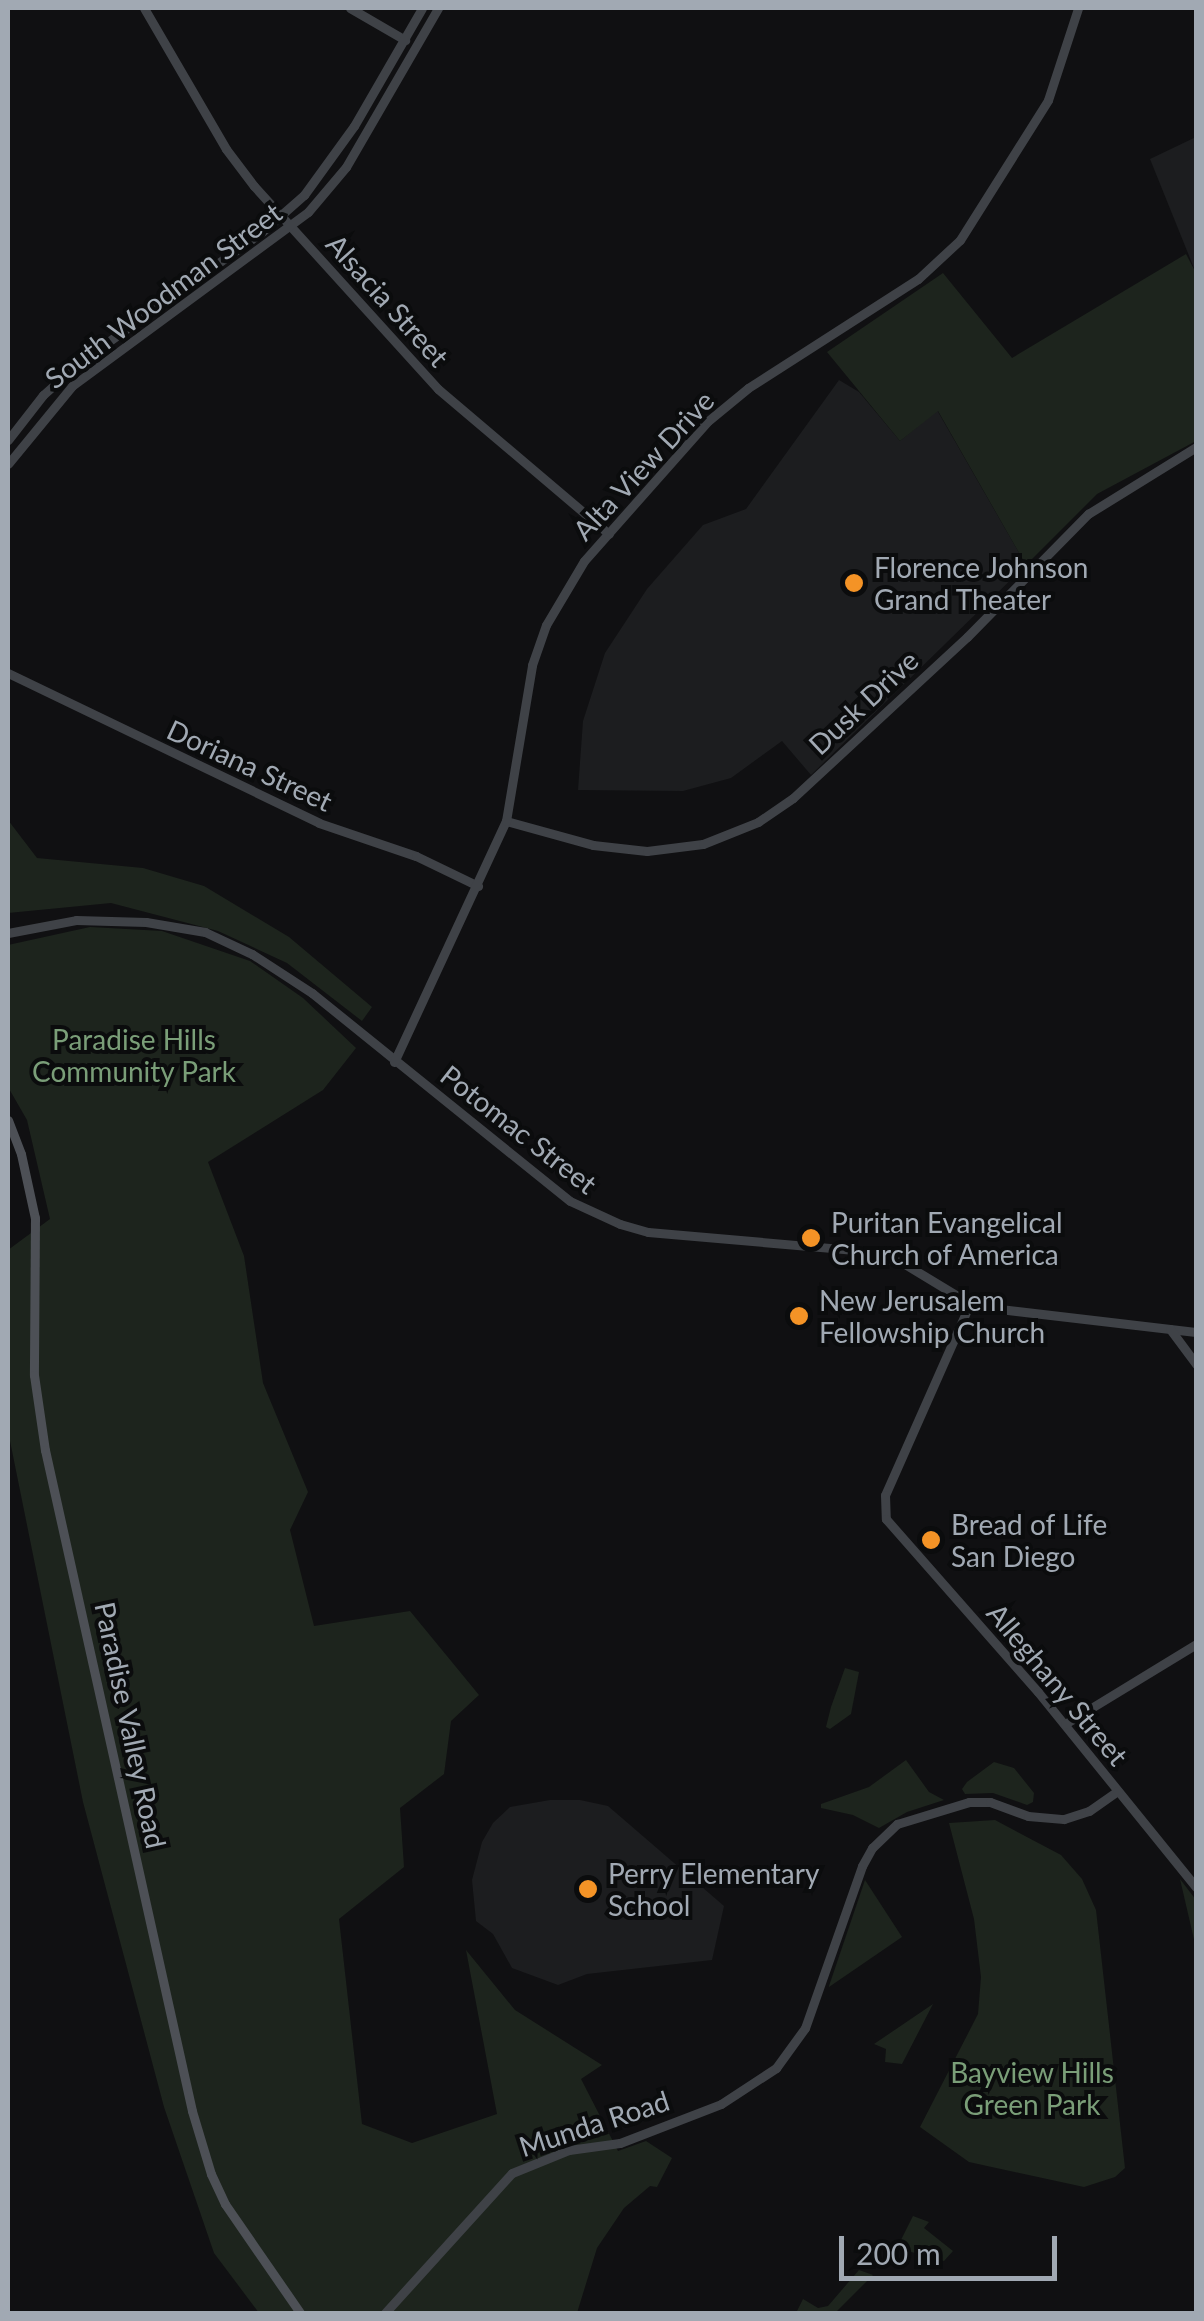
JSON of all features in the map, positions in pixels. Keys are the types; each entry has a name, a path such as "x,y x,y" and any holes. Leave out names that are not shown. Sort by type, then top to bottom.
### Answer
{"main road":[{"name":"Paradise Valley Road","path":"8,1120 21,1154 35,1218 34,1375 46,1450 192,2111 211,2174 225,2204 301,2314"}],"street":[{"name":"Alsacia Street","path":"144,8 226,149 282,216 438,388 609,534"},
{"path":"350,8 416,47"},
{"name":"South Woodman Street","path":"8,440 35,404 80,362 282,216 334,158 422,8"},
{"name":"South Woodman Street","path":"8,464 72,386 291,226 346,167 438,8"},
{"name":"Alta View Drive","path":"394,1062 506,821 536,652 558,602 584,561 708,421 748,388 918,279 960,240 1048,100 1078,8"},
{"name":"Dusk Drive","path":"506,821 593,845 647,851 703,844 758,822 792,798 967,637 1088,514 1196,447"},
{"name":"Doriana Street","path":"8,672 319,824 416,856 478,886"},
{"name":"Potomac Street","path":"8,933 44,924 116,919 205,932 292,978 570,1202 606,1219 648,1232 854,1250 903,1264 971,1301 992,1308 1196,1332"},
{"name":"Alleghany Street","path":"971,1301 885,1495 884,1512 891,1526 1065,1724 1196,1887"},
{"path":"1170,1329 1196,1364"},
{"path":"1065,1724 1196,1644"},
{"name":"Munda Road","path":"384,2314 512,2173 568,2150 620,2143 721,2104 776,2068 805,2028 862,1866 872,1848 898,1824 969,1802 990,1802 1028,1816 1064,1819 1089,1812 1118,1790"}],"shaded area":[{"path":"1196,137 1196,273 1150,159"},
{"path":"839,380 859,392 900,441 937,410 1026,565 811,775 782,741 731,778 683,791 578,790 583,721 605,653 647,589 703,525 746,509"},
{"name":"Perry Elementary School","path":"580,1800 608,1806 724,1906 712,1960 587,1974 558,1985 512,1968 493,1934 476,1921 472,1880 482,1842 493,1823 510,1807"}],"green space":[{"path":"1186,254 1196,273 1196,441 1097,494 1026,565 938,411 900,441 827,352 943,273 1012,358"},
{"path":"8,820 37,858 143,868 204,886 289,937 372,1007 362,1021 287,963 218,931 111,903 8,913"},
{"name":"Paradise Hills Community Park","path":"90,927 162,931 250,961 303,998 356,1048 323,1090 208,1162 244,1256 263,1383 308,1492 290,1530 314,1626 410,1611 479,1695 451,1721 444,1774 400,1808 404,1867 339,1919 362,2124 412,2143 497,2114 466,1950 515,2010 602,2065 581,2079 618,2151 646,2141 672,2158 657,2187 650,2186 624,2208 597,2248 577,2313 259,2313 214,2253 164,2107 83,1802 8,1431 8,1250 50,1219 27,1120 8,1087 8,945"},
{"path":"845,1668 859,1672 851,1714 830,1729 826,1727"},
{"path":"906,1760 929,1792 944,1800 907,1812 879,1828 853,1815 821,1808 821,1804 869,1787"},
{"path":"994,1762 1014,1768 1034,1793 1033,1802 1027,1805 993,1793 965,1794 962,1789 967,1782"},
{"name":"Bayview Hills Green Park","path":"995,1820 1061,1855 1082,1879 1096,1910 1125,2168 1115,2177 1084,2187 969,2162 920,2127 978,2014 981,1977 974,1919 949,1823"},
{"path":"1180,1879 1196,1900 1196,1948"},
{"path":"865,1880 902,1937 829,1987 829,1986"},
{"path":"933,2004 902,2064 885,2062 886,2049 874,2044"},
{"path":"913,2216 929,2222 924,2228 953,2251 944,2261 897,2248"},
{"path":"859,2270 873,2275 835,2313 796,2313 803,2299 818,2308 828,2306"}],"place":[{"name":"Florence Johnson Grand Theater","path":"854,583"},
{"name":"Puritan Evangelical Church of America","path":"811,1238"},
{"name":"New Jerusalem Fellowship Church","path":"799,1316"},
{"name":"Bread of Life San Diego","path":"931,1540"},
{"name":"Perry Elementary School","path":"588,1889"}]}
